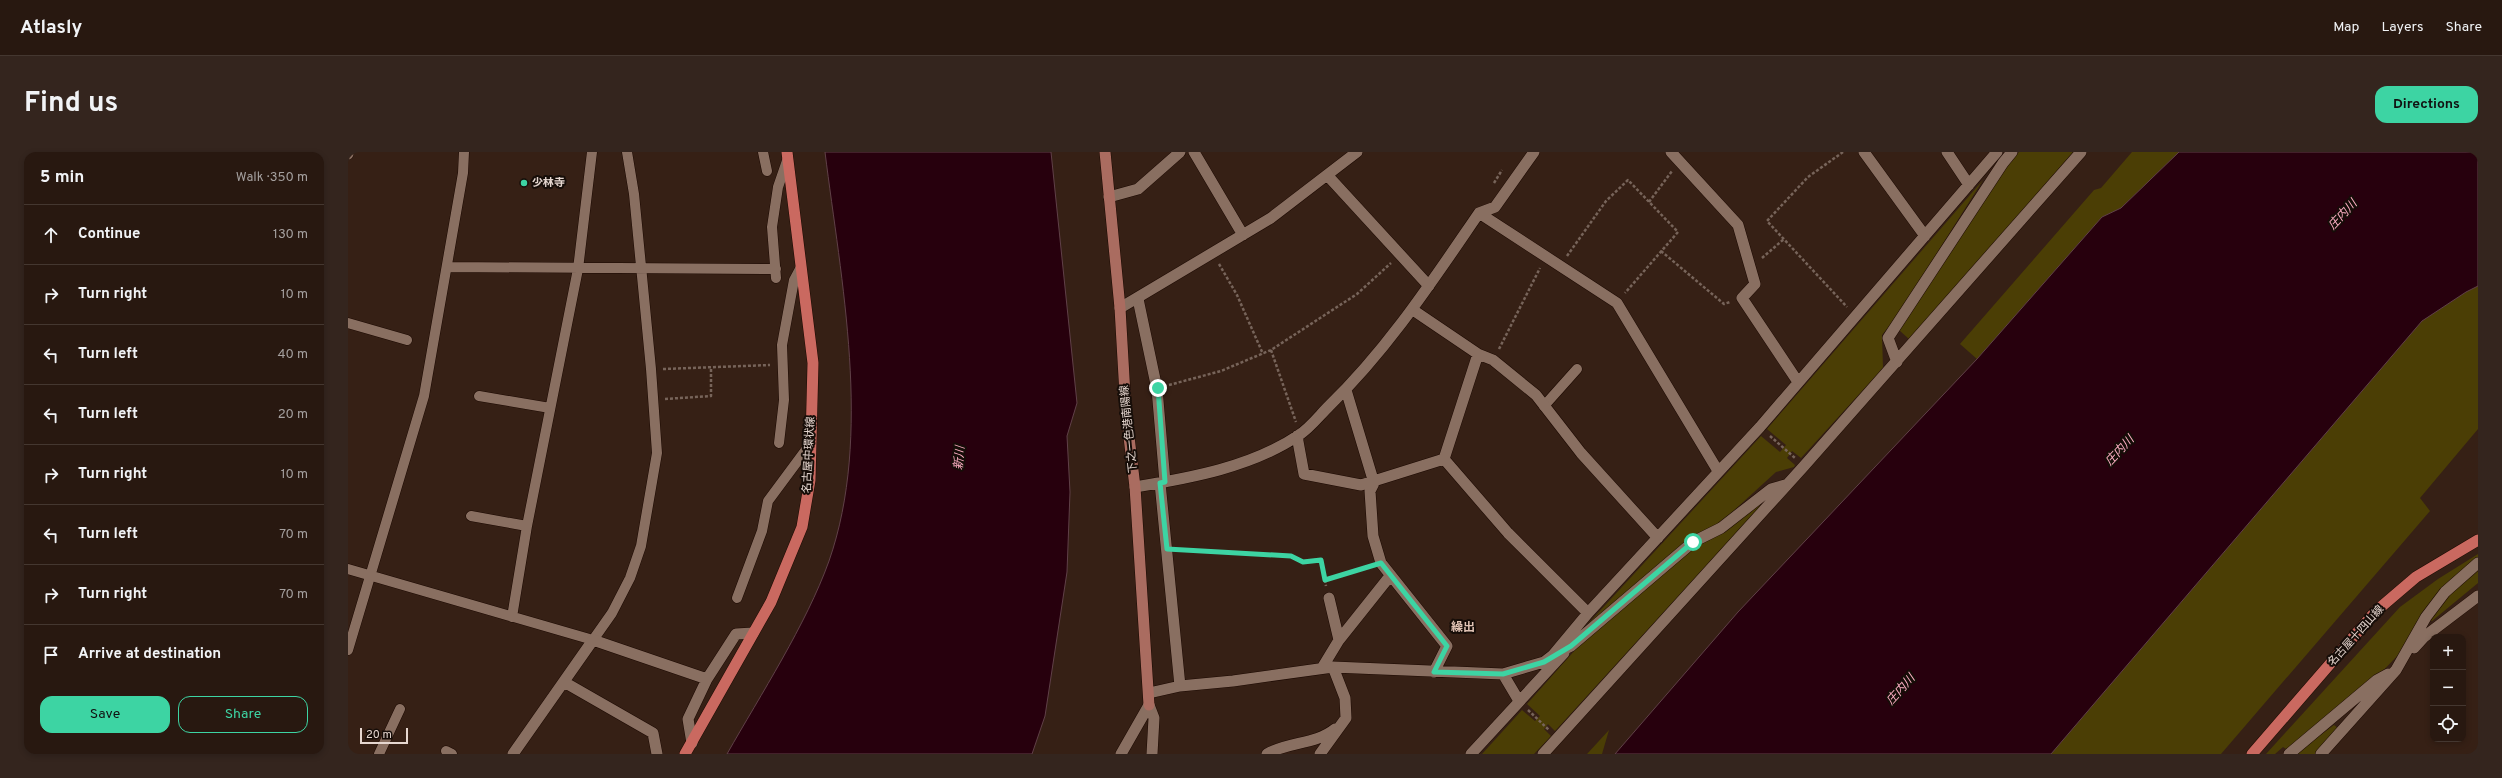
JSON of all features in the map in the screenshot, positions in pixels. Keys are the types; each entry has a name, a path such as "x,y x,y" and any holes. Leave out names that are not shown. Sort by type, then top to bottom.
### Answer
{"main road":[{"name":"下之一色港南陽線","path":"1105,152 1120,308 1126,412 1135,487 1149,705"},
{"name":"名古屋中環状線","path":"685,754 753,633 783,576 802,527 810,480 813,363 788,155"},
{"name":"名古屋十四山線","path":"2252,754 2376,612 2416,577 2478,540"}],"street":[{"path":"1109,197 1138,189 1180,152"},
{"path":"1194,152 1243,235"},
{"path":"1120,308 1214,254 1271,218 1328,176 1357,152"},
{"path":"1135,487 1162,483 1221,469 1262,456 1299,435 1346,390 1413,310 1479,213 1495,207 1534,152"},
{"path":"1864,152 1925,236"},
{"path":"1947,152 1969,185"},
{"path":"1553,655 1588,613 1760,427 1969,185 1998,157 2012,152"},
{"path":"1543,754 1896,362 2081,152"},
{"path":"1677,156 1738,225 1755,284 1742,298 1798,382"},
{"path":"1896,362 1888,338 1998,157"},
{"path":"1328,176 1429,286"},
{"path":"1479,213 1546,255 1617,303 1718,471"},
{"path":"1138,299 1158,388 1162,483 1180,686"},
{"path":"1413,310 1478,354 1493,360 1536,395 1581,453 1658,538"},
{"path":"1444,459 1478,354"},
{"path":"1346,390 1374,483 1370,491 1373,536 1381,563 1447,646 1434,672"},
{"path":"1299,435 1304,474 1361,485 1374,483 1444,459"},
{"path":"1444,459 1508,533 1588,613"},
{"path":"1471,754 1571,646 1693,542 1721,528 1771,489 1786,485"},
{"path":"2289,754 2377,680 2396,670 2426,617 2445,592 2478,563"},
{"path":"1328,668 1339,640 1390,576"},
{"path":"2322,754 2424,637 2478,596"},
{"path":"1329,598 1339,640"},
{"path":"692,743 688,719 707,679 736,634 753,633"},
{"path":"513,754 593,640 707,679"},
{"path":"1149,693 1180,686 1233,681 1328,668 1503,674 1544,662 1553,655 1571,646"},
{"path":"1320,754 1346,718 1345,698 1328,668"},
{"path":"1503,674 1519,701"},
{"path":"564,682 653,733 657,754"},
{"path":"1121,754 1149,705"},
{"path":"1149,705 1154,718 1152,754"},
{"path":"1267,754 1284,746 1315,740 1329,734 1342,724"}],"lane":[{"path":"348,650 424,396 463,173 464,152"},
{"path":"512,617 527,526 578,269 592,152"},
{"path":"348,569 593,640 612,613 630,578 641,546 656,453 651,369 634,194 627,152"},
{"path":"764,152 767,172"},
{"path":"447,267 578,269 640,268 776,273 772,227 778,187 788,155"},
{"path":"779,443 784,400 782,345 794,280 801,267"},
{"path":"348,323 407,340"},
{"path":"1544,406 1577,369"},
{"path":"479,396 550,408"},
{"path":"737,598 762,531 768,501 811,443"},
{"path":"471,516 527,526"},
{"path":"379,754 400,709"}],"path":[{"path":"1843,152 1808,177 1767,221 1855,316"},
{"path":"1649,202 1677,156"},
{"path":"1561,265 1606,201 1628,180 1678,232 1617,303"},
{"path":"1750,268 1784,239"},
{"path":"1661,252 1724,304 1742,298"},
{"path":"1214,254 1237,295 1263,354"},
{"path":"1158,388 1222,370 1271,350 1357,294 1400,255"},
{"path":"1493,360 1546,255"},
{"path":"1271,350 1299,435"},
{"path":"651,369 782,365"},
{"path":"653,400 711,396 711,367"},
{"path":"1760,427 1790,454"},
{"path":"1167,549 1291,556 1303,562 1321,560 1329,598"},
{"path":"1325,580 1381,563"},
{"path":"1537,719 1545,726"}],"shaded area":[{"path":"2019,152 2073,152 1910,340 1899,330 2008,164"},
{"path":"2132,152 2179,152 2121,208 2102,217 1977,359 1960,344 2094,190 2101,188"},
{"path":"1983,180 1897,316 1882,335 1883,368 1801,458 1792,451 1787,458 1795,465 1794,467 1776,472 1719,524 1589,626 1587,625 1761,436 1780,452 1786,445 1767,429"},
{"path":"2478,286 2478,429 2420,498 2430,511 2221,754 2051,754 2422,321 2466,292"},
{"path":"1766,500 1555,731 1548,724 1544,729 1551,736 1534,754 1482,754 1522,710 1535,721 1540,716 1527,704 1576,649 1696,546"},
{"path":"2478,554 2478,557 2451,579 2437,594 2399,654 2376,678 2289,751 2283,747 2275,754 2266,754 2400,607 2438,579"},
{"path":"2478,569 2478,583 2432,621 2429,619 2448,594"},
{"path":"2334,725 2339,729 2317,754 2295,754"},
{"path":"1609,730 1602,754 1587,754"}],"water":[{"name":"新川","path":"825,152 1051,152 1077,403 1067,436 1070,492 1067,572 1045,716 1032,754 727,754 782,659 808,610 829,561 842,513 849,462 851,410 850,358 839,253"},
{"name":"庄内川","path":"2179,152 2478,152 2478,286 2466,292 2422,321 2051,754 1615,754 1738,612 1977,359 2102,217 2121,208"}],"place":[{"name":"少林寺","path":"524,183"}],"district":[{"name":"繰出","path":"1463,628"}],"route":[{"path":"1158,388 1165,482 1160,483 1167,549 1230,554 1291,556 1303,562 1321,560 1325,580 1381,563 1447,646 1434,672 1503,674 1544,662 1553,655 1571,646 1693,542"}]}
